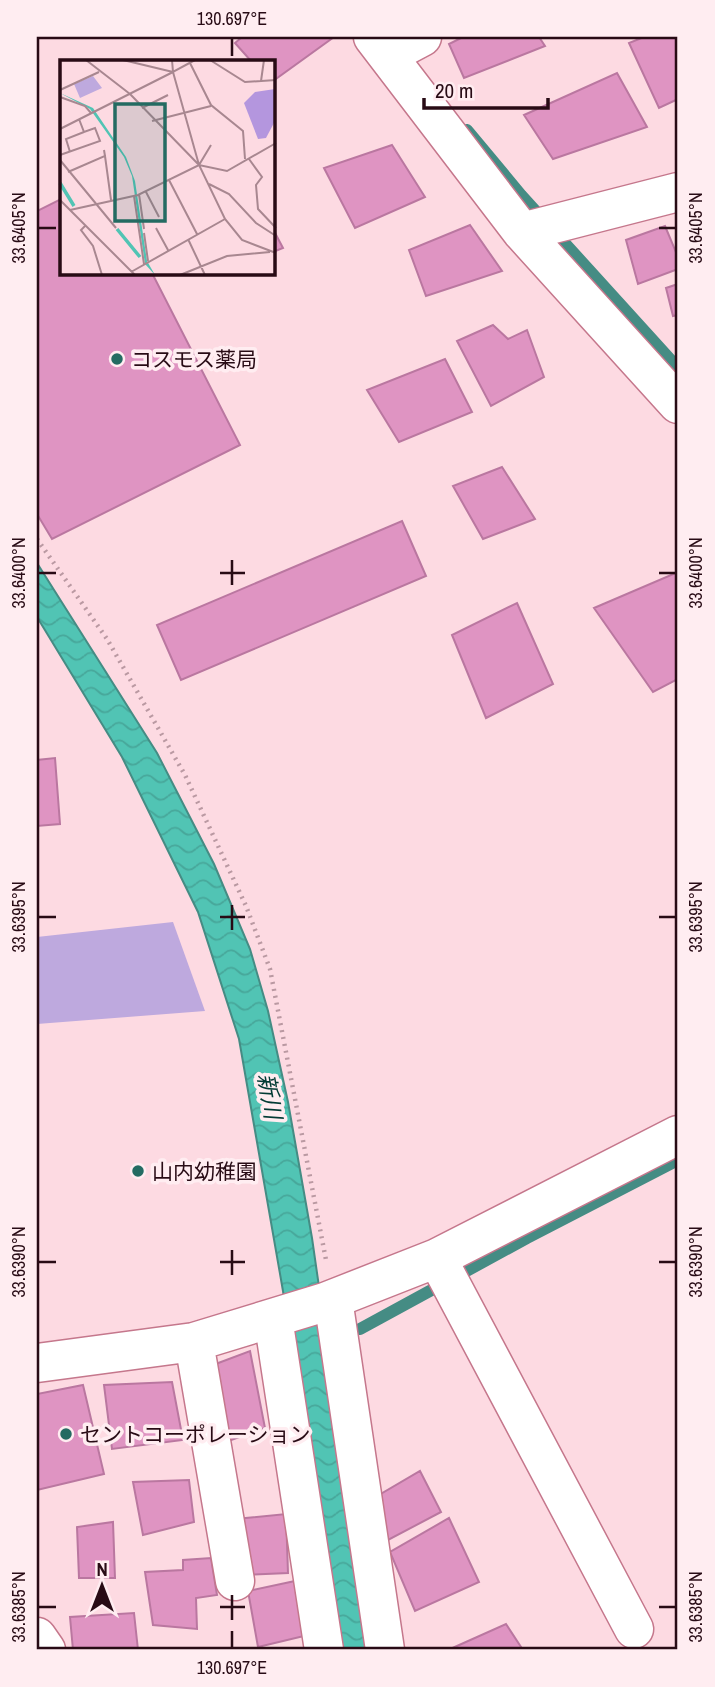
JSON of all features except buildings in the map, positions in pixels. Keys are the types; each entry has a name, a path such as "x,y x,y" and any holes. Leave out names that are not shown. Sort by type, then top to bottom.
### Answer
{"street":[{"path":"400,42 522,232 678,404"},
{"path":"522,232 678,192"},
{"path":"37,1363 194,1342 329,1301 437,1258 678,1135"},
{"path":"437,1258 634,1629"},
{"path":"329,1301 385,1650"},
{"path":"277,1317 324,1650"},
{"path":"194,1342 235,1581"},
{"path":"37,1637 46,1650"}],"path":[{"path":"37,539 107,639 184,775 246,906 271,969 329,1301"}],"shaded area":[{"path":"173,922 205,1011 37,1024 37,937"}],"water":[{"name":"新川","path":"37,563 157,753 214,864 250,949 268,1011 288,1102 312,1238 371,1650 334,1650 283,1291 239,1039 198,912 122,757 37,617"}],"waterway":[{"path":"467,130 521,195 678,368"},
{"path":"360,1329 678,1160"}],"place":[{"name":"コスモス薬局","path":"117,359"},
{"name":"山内幼稚園","path":"138,1171"},
{"name":"セントコーポレーション","path":"66,1434"}]}
